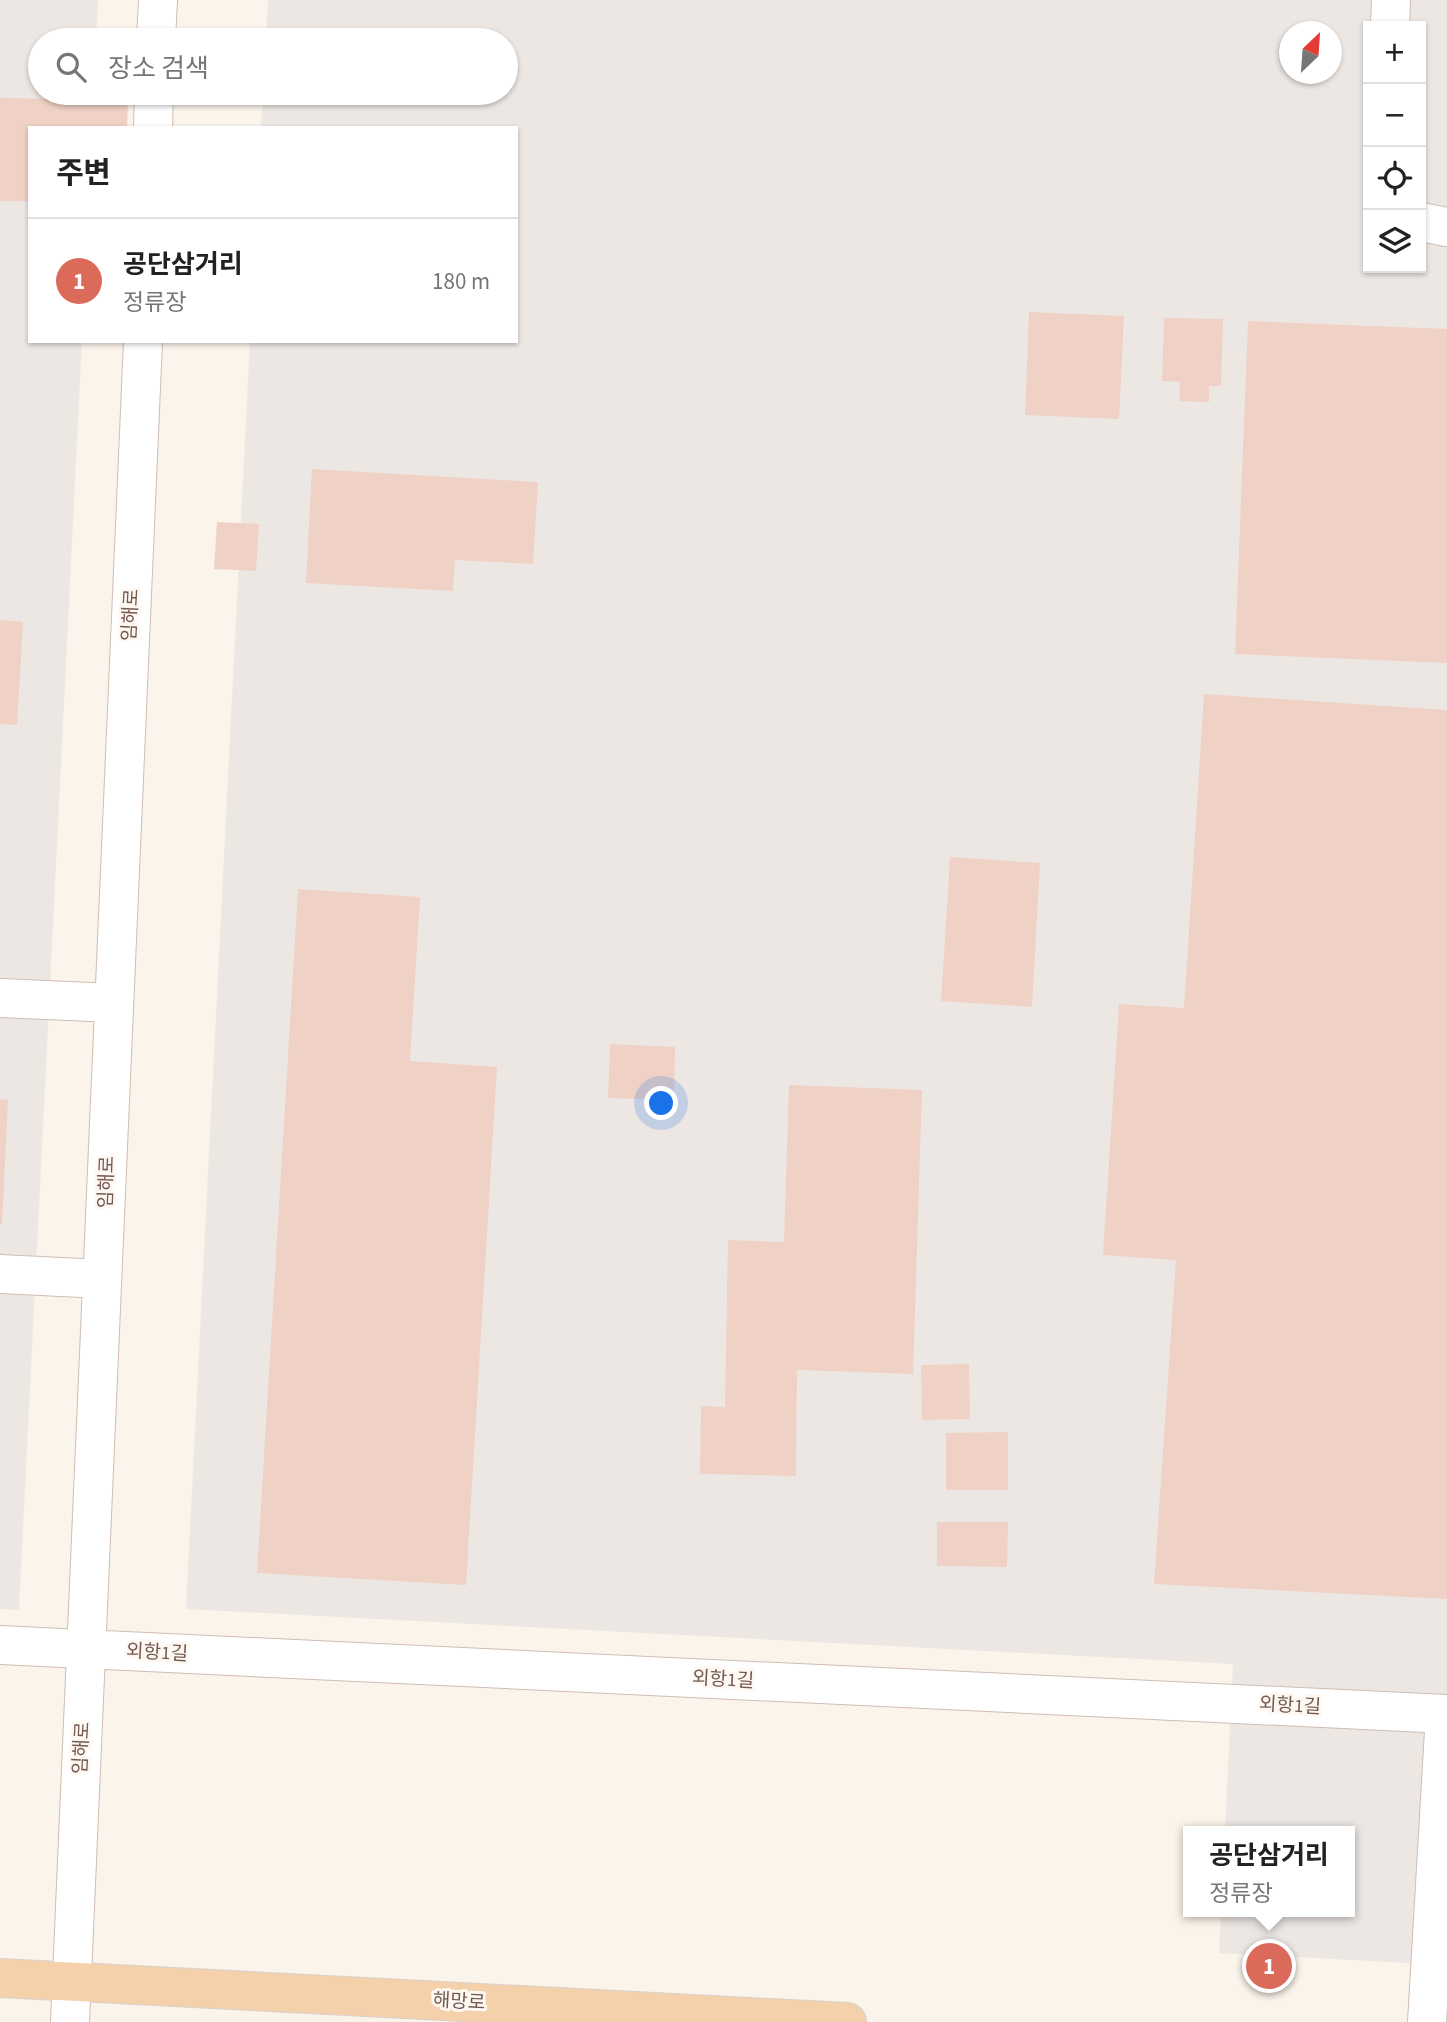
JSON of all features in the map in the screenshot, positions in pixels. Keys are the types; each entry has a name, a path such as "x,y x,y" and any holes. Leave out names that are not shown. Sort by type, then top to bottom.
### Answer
{"main road":[{"name":"해망로","path":"0,1978 847,2022"}],"street":[{"path":"157,28 158,0"},
{"path":"1390,21 1391,0"},
{"path":"152,126 153,105"},
{"path":"1426,223 1447,227"},
{"name":"임해로","path":"70,2022 143,343"},
{"path":"0,998 114,1003"},
{"path":"0,1273 102,1279"},
{"name":"외항1길","path":"0,1645 1446,1714"},
{"path":"1427,2022 1446,1714"}],"shaded area":[{"path":"0,0 98,0 97,28 28,28 28,105 93,105 92,126 28,126 28,343 82,343 19,1610 0,1609"},
{"path":"268,0 1447,0 1447,1965 1219,1953 1221,1917 1355,1917 1355,1826 1225,1826 1233,1664 186,1609 250,343 518,343 518,126 261,126 262,105 518,105 518,28 267,28"}],"building":[{"path":"0,98 28,98 28,105 128,105 127,126 28,126 28,201 0,201"},
{"path":"1029,312 1124,316 1119,419 1025,415"},
{"path":"1164,318 1223,319 1221,386 1209,386 1209,402 1179,401 1180,382 1162,381"},
{"path":"1248,321 1447,329 1447,663 1235,654"},
{"path":"312,469 538,482 533,564 455,560 453,591 306,583"},
{"path":"217,522 259,524 256,571 214,569"},
{"path":"0,620 23,622 17,725 0,724"},
{"path":"1204,694 1447,710 1447,1599 1154,1584 1176,1260 1103,1255 1119,1004 1184,1008"},
{"path":"950,857 1040,863 1032,1007 941,1001"},
{"path":"298,889 420,897 410,1061 497,1067 466,1585 257,1573"},
{"path":"610,1044 675,1047 674,1100 608,1098"},
{"path":"789,1085 922,1090 913,1374 797,1370 796,1476 700,1474 701,1406 725,1407 728,1240 784,1242"},
{"path":"0,1099 8,1100 2,1224 0,1224"},
{"path":"969,1364 970,1419 922,1420 921,1365"},
{"path":"1008,1432 1008,1490 946,1490 946,1433"},
{"path":"937,1522 1008,1522 1007,1567 937,1566"}],"place":[{"name":"공단삼거리","path":"1269,1966"}]}
